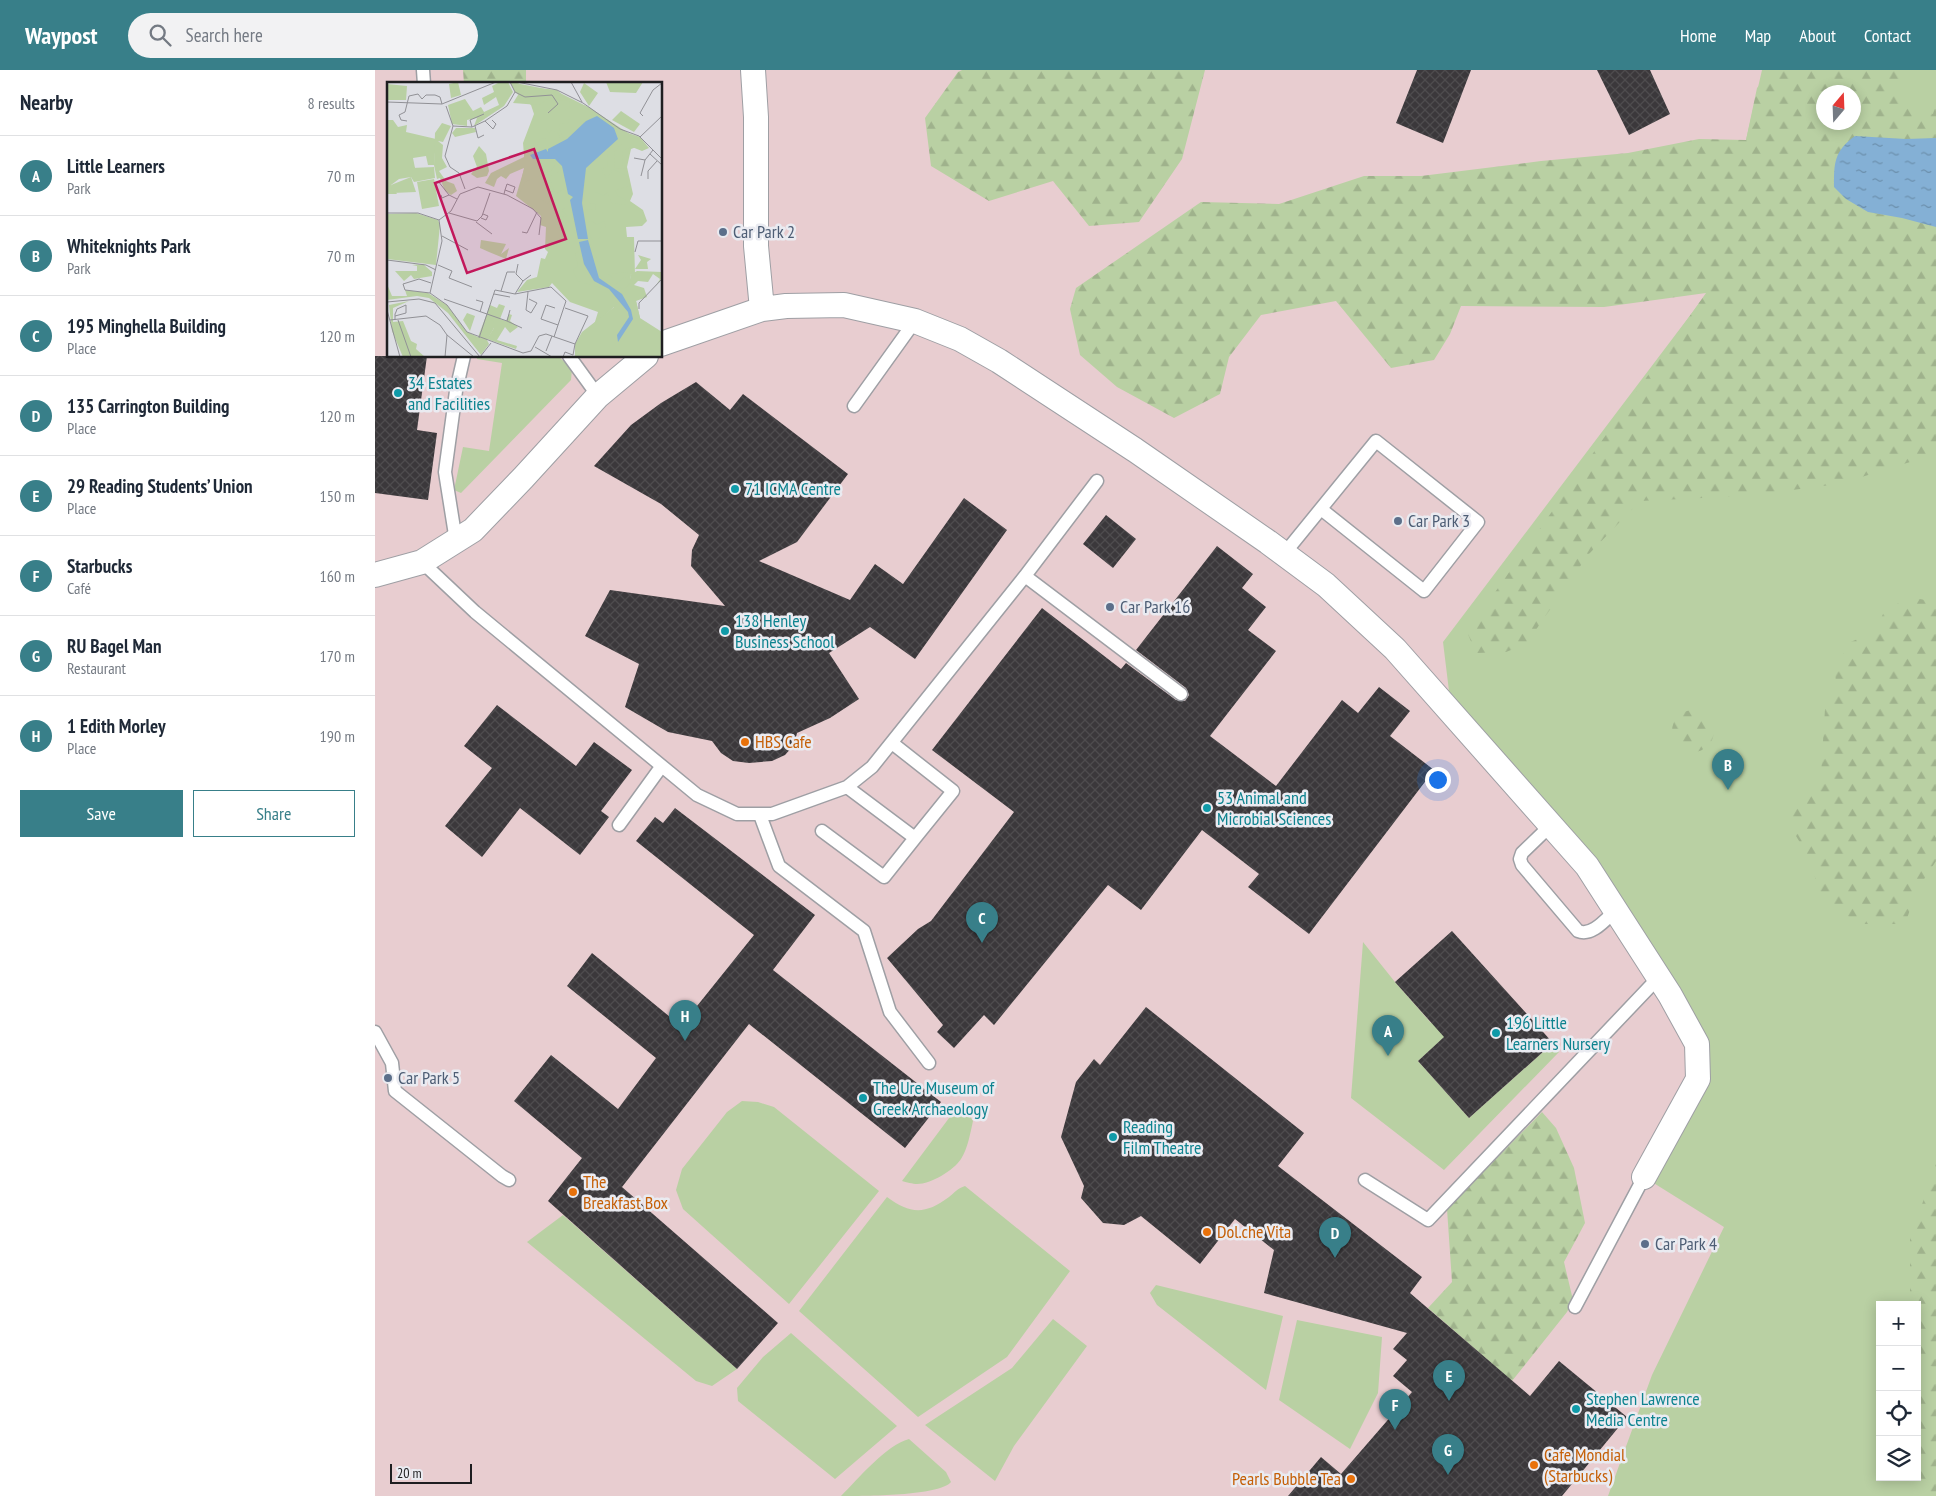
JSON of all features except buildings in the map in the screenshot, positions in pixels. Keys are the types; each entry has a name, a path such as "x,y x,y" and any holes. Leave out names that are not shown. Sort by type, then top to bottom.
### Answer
{"street":[{"path":"753,70 756,117 756,246 762,309"},
{"path":"663,343 762,309 786,306 844,305 915,322 960,339 999,361 1135,450 1284,554 1326,586 1395,649 1587,866 1659,977 1697,1044 1698,1079 1644,1177"},
{"path":"375,575 422,562 473,530 598,396 644,358"}],"lane":[{"path":"854,406 915,322"},
{"path":"456,541 445,472 456,391 464,358"},
{"path":"570,358 598,396"},
{"path":"1284,554 1376,441 1478,522 1424,591 1321,509"},
{"path":"422,562 475,612 697,795 737,814 772,814 847,788 871,767 893,743 1025,576 1097,481"},
{"path":"1025,576 1181,694"},
{"path":"822,831 884,877 953,791 893,743"},
{"path":"619,825 661,767"},
{"path":"847,788 915,838"},
{"path":"760,815 779,866 864,931 890,1012 929,1063"},
{"path":"1551,825 1522,853 1520,859 1522,865 1578,931 1583,934 1591,932 1616,910"},
{"path":"1365,1180 1428,1220 1659,977"},
{"path":"375,1032 392,1063 395,1091 509,1180"},
{"path":"1575,1307 1644,1177"}],"shaded area":[{"path":"375,70 1936,70 1936,1496 375,1496"}],"green space":[{"path":"463,70 526,70 526,82 464,82"},
{"path":"962,70 1205,70 1182,159 1139,222 1089,226 1053,181 989,201 931,166 925,118 958,72"},
{"path":"1762,70 1936,70 1936,1496 1608,1496 1652,1375 1724,1227 1644,1177 1698,1079 1670,995 1490,755 1449,691 1443,642 1707,293"},
{"path":"1772,70 1898,70 1904,99 1933,114 1936,101 1936,138 1906,139 1834,162 1834,187 1846,199 1868,212 1936,227 1936,454 1839,484 1744,496 1640,501 1588,555 1526,644 1506,652 1476,653 1467,632 1706,293 1604,307 1461,306 1450,334 1434,360 1391,368 1336,301 1261,315 1229,357 1220,394 1174,418 1117,387 1080,355 1070,309 1076,288 1201,202 1279,204 1364,176 1421,176 1541,161 1628,153 1699,139 1746,140 1757,88"},
{"path":"560,358 572,369 571,380 461,493 454,490 463,447 489,451 502,363 477,359"},
{"path":"1907,597 1936,600 1936,827 1932,831 1936,838 1936,861 1917,890 1905,924 1862,924 1820,901 1812,867 1785,820 1794,803 1821,774 1825,709 1837,695 1835,672 1848,643 1875,632 1883,614"},
{"path":"1689,710 1697,710 1708,716 1714,731 1708,746 1697,752 1689,752 1678,746 1672,735 1672,727 1678,716"},
{"path":"1363,942 1431,1023 1467,1017 1418,1061 1469,1118 1553,1043 1559,1052 1444,1170 1351,1098"},
{"path":"742,1101 758,1102 774,1107 879,1191 789,1304 683,1209 676,1190 682,1169 727,1112"},
{"path":"961,1102 973,1121 967,1146 961,1159 948,1172 929,1182 917,1184 902,1181"},
{"path":"1542,1112 1556,1128 1574,1168 1585,1223 1564,1262 1573,1300 1567,1312 1512,1381 1428,1308 1452,1282 1447,1209"},
{"path":"1936,1164 1936,1369 1921,1360 1921,1301 1910,1301 1910,1239"},
{"path":"965,1186 1070,1271 1007,1357 918,1417 799,1311 887,1197 903,1207 918,1210 940,1203"},
{"path":"563,1215 737,1369 712,1386 696,1381 527,1242"},
{"path":"1156,1285 1283,1316 1266,1390 1157,1305 1150,1293"},
{"path":"1053,1319 1087,1346 1014,1446 995,1481 925,1425 1012,1368"},
{"path":"1297,1320 1382,1337 1378,1393 1350,1449 1279,1400"},
{"path":"791,1333 897,1426 835,1479 738,1401 737,1388 763,1357"},
{"path":"1936,1378 1936,1496 1916,1496 1913,1486 1913,1481 1921,1481 1921,1389"},
{"path":"909,1439 946,1472 951,1482 944,1487 917,1493 841,1496 882,1455 900,1442"}],"water":[{"path":"1855,136 1906,139 1936,138 1936,227 1868,212 1846,199 1834,187 1835,164 1839,152"}],"place":[{"name":"Car Park 2","path":"723,232"},
{"name":"34 Estates and Facilities","path":"398,393"},
{"name":"71 ICMA Centre","path":"735,489"},
{"name":"Car Park 3","path":"1398,521"},
{"name":"Car Park 16","path":"1110,607"},
{"name":"138 Henley Business School","path":"725,631"},
{"name":"HBS Cafe","path":"745,742"},
{"name":"Whiteknights Park","path":"1728,790"},
{"name":"53 Animal and Microbial Sciences","path":"1207,808"},
{"name":"195 Minghella Building","path":"982,943"},
{"name":"196 Little Learners Nursery","path":"1496,1033"},
{"name":"1 Edith Morley","path":"685,1041"},
{"name":"Little Learners","path":"1388,1056"},
{"name":"Car Park 5","path":"388,1078"},
{"name":"The Ure Museum of Greek Archaeology","path":"863,1098"},
{"name":"Reading Film Theatre","path":"1113,1137"},
{"name":"The Breakfast Box","path":"573,1192"},
{"name":"Dol.che Vita","path":"1207,1232"},
{"name":"Car Park 4","path":"1645,1244"},
{"name":"135 Carrington Building","path":"1335,1258"},
{"name":"29 Reading Students’ Union","path":"1449,1401"},
{"name":"Stephen Lawrence Media Centre","path":"1576,1409"},
{"name":"Starbucks","path":"1395,1430"},
{"name":"Cafe Mondial (Starbucks)","path":"1534,1465"},
{"name":"RU Bagel Man","path":"1448,1475"},
{"name":"Pearls Bubble Tea","path":"1351,1479"}]}
